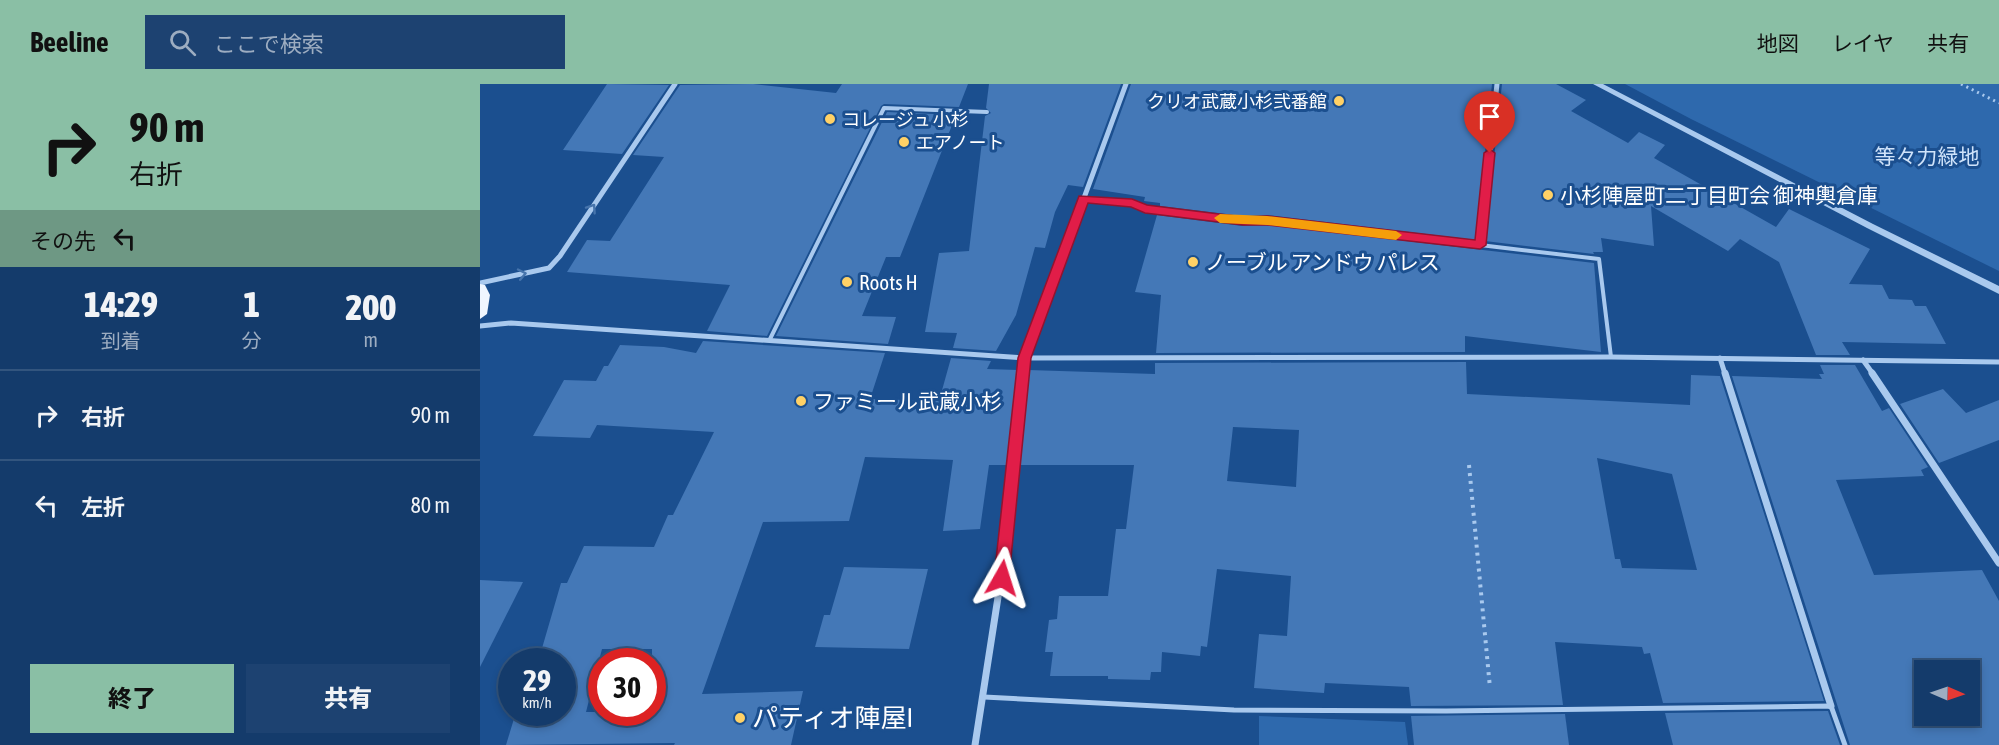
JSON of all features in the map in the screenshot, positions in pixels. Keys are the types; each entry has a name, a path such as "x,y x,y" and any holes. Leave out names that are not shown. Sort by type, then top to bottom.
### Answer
{"main road":[{"path":"480,290 483,295 480,314"}],"street":[{"path":"480,283 549,268 560,256 675,84"},
{"path":"975,745 1002,578 1024,358 1126,84"},
{"path":"1083,199 1132,203 1145,209 1243,221 1267,220 1480,245 1497,84"},
{"path":"1597,84 1859,221 1999,290"},
{"path":"480,326 511,323 1024,358 1611,357 1999,362"},
{"path":"1720,358 1831,706"},
{"path":"1863,360 1999,563"}],"lane":[{"path":"770,339 884,108 987,112"},
{"path":"1480,245 1599,259 1611,357"},
{"path":"984,697 1234,710 1492,711 1831,706 1845,745"}],"path":[{"path":"1960,84 1999,103"},
{"path":"1469,465 1492,711"}],"green space":[{"name":"等々力緑地","path":"1625,84 1999,84 1999,271 1691,119"},
{"path":"1259,716 1405,722 1408,745 1259,745"}],"building":[{"path":"607,84 669,85 622,154 563,150"},
{"path":"753,84 836,93 842,84 968,84 959,107 884,104 881,106 767,336 707,331 730,285 567,272 587,240 610,241 664,157 633,155 680,85"},
{"path":"989,84 1121,84 1083,187 1068,185 1055,212 1045,248 1035,247 1016,315 996,351 953,348 957,333 925,332 939,253 969,251 985,116 991,113 986,108"},
{"path":"1131,84 1492,84 1476,240 1268,215 1243,216 1160,206 1160,203 1144,201 1145,197 1093,189"},
{"path":"1502,84 1556,84 1586,100 1571,111 1628,143 1639,132 1665,145 1654,158 1776,227 1789,209 1870,249 1849,284 1882,285 1889,299 1912,300 1915,306 1926,306 1946,344 1842,342 1850,355 1816,355 1779,262 1740,239 1728,251 1651,206 1654,246 1601,238 1603,252 1593,252 1594,254 1485,241"},
{"path":"887,112 956,115 900,257 886,257 862,316 896,317 888,344 776,336"},
{"path":"1157,215 1242,226 1267,225 1594,263 1601,352 1465,336 1465,352 1156,353 1161,295 1135,292"},
{"path":"703,341 885,353 870,399 939,401 951,358 991,361 987,369 1018,370 1007,465 989,465 980,529 943,531 953,460 865,457 849,521 763,522 702,694 803,691 791,745 674,745 675,743 506,745 512,726 576,726 576,648 542,648 561,583 567,583 584,546 654,547 668,515 673,515 714,432 597,425 590,438 533,436 564,380 596,381 620,345 664,347 696,353"},
{"path":"1466,362 1467,394 1690,405 1691,375 1720,376 1824,701 1663,703 1650,653 1644,654 1642,647 1555,642 1563,705 1411,706 1409,687 1325,683 1324,693 1254,688 1259,634 1287,636 1291,576 1217,569 1207,647 1201,646 1200,656 1162,652 1161,672 1151,672 1150,680 1108,679 1108,676 1050,676 1053,652 1045,652 1049,620 1057,619 1059,596 1108,596 1116,529 1126,529 1134,465 1019,465 1028,370 1155,374 1155,363","holes":["1233,427 1299,430 1296,487 1227,481","1597,458 1672,474 1697,570 1622,568 1620,559 1615,559"]},
{"path":"1820,365 1855,365 1882,411 1889,408 1928,467 1921,470 1924,476 1836,480 1874,575 1982,570 1999,601 1999,745 1850,745 1732,376 1822,379 1819,374 1824,374"},
{"path":"1943,389 1966,413 1999,400 1999,440 1939,463 1900,404"},
{"path":"844,567 928,569 909,649 815,647 824,615 830,615"},
{"path":"480,580 523,582 480,667"},
{"path":"1828,711 1840,745 1673,745 1665,713"},
{"path":"1565,714 1569,745 1414,745 1411,716"}],"slow traffic":[{"path":"1220,218 1243,221 1267,220 1396,235"}],"place":[{"name":"クリオ武蔵小杉弐番館","path":"1339,101"},
{"name":"コレージュ 小杉","path":"830,119"},
{"name":"エアノート","path":"904,142"},
{"name":"小杉陣屋町二丁目町会 御神輿倉庫","path":"1548,195"},
{"name":"ノーブル アンドウ パレス","path":"1193,262"},
{"name":"Roots H","path":"847,282"},
{"name":"ファミール武蔵小杉","path":"801,401"},
{"name":"パティオ陣屋I","path":"740,718"}],"route":[{"path":"1002,578 1024,358 1083,199 1132,203 1145,209 1243,221 1267,220 1480,245 1490,153"}]}
